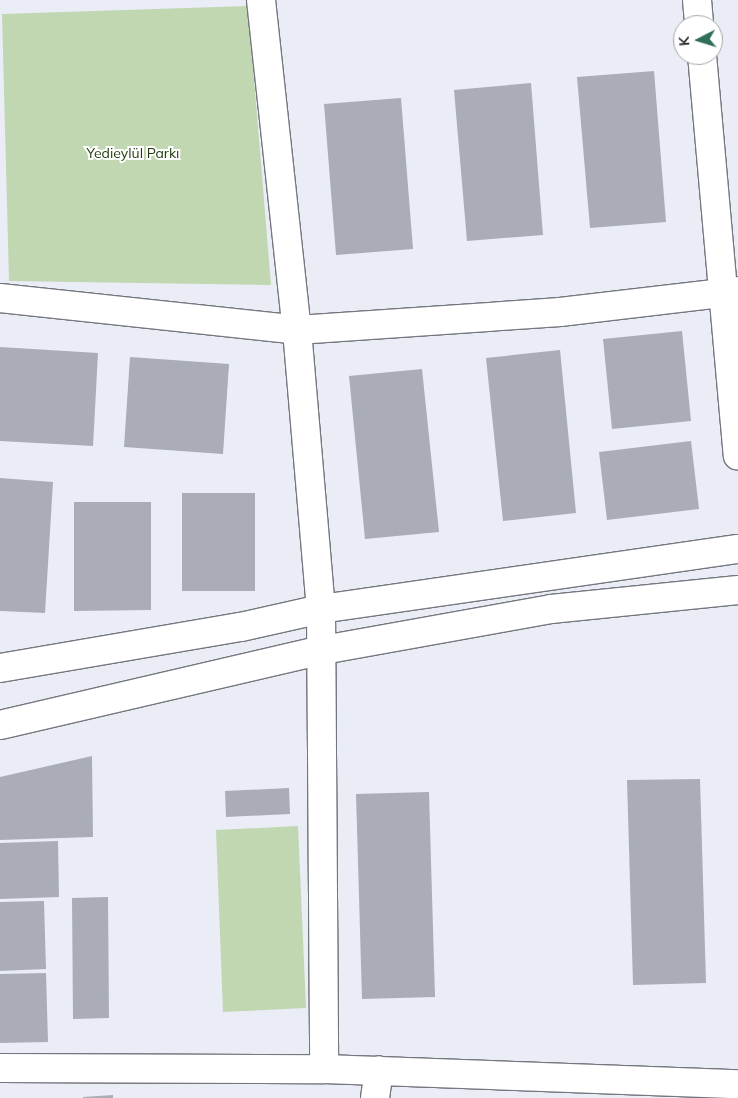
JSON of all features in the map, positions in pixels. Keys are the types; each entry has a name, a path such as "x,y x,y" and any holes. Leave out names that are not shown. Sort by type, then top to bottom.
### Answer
{"street":[{"path":"261,0 297,330 321,609 323,650 324,1068"},
{"path":"697,0 698,15"},
{"path":"703,65 729,292 738,455"},
{"path":"0,298 297,330 560,312 729,292"},
{"path":"0,668 232,629 321,609 738,549"},
{"path":"0,726 323,650 551,609 738,590"},
{"path":"0,1068 324,1068 379,1070 653,1090 738,1084"},
{"path":"375,1098 379,1070"}],"green space":[{"name":"Yedieylül Parkı","path":"248,6 271,285 9,281 2,14"},
{"path":"298,826 306,1008 223,1012 216,830"}],"building":[{"path":"654,71 666,222 590,228 577,77"},
{"path":"531,83 543,235 467,241 454,90"},
{"path":"401,98 413,249 336,255 324,104"},
{"path":"682,331 691,421 612,429 603,339"},
{"path":"0,347 98,353 93,446 0,441"},
{"path":"560,350 576,513 503,521 486,358"},
{"path":"130,357 229,364 223,454 124,447"},
{"path":"422,369 439,532 365,539 349,376"},
{"path":"691,441 699,509 607,520 599,452"},
{"path":"0,478 53,482 45,613 0,611"},
{"path":"182,493 255,493 255,591 182,591"},
{"path":"74,502 151,502 151,610 74,611"},
{"path":"92,756 93,837 0,840 0,777"},
{"path":"700,779 706,983 633,985 627,780"},
{"path":"289,788 290,814 226,817 225,791"},
{"path":"429,792 435,997 362,999 356,794"},
{"path":"58,841 59,897 0,899 0,843"},
{"path":"108,897 109,1018 73,1019 72,898"},
{"path":"44,901 46,969 0,971 0,902"},
{"path":"46,973 48,1042 0,1043 0,974"},
{"path":"113,1095 113,1098 83,1098 83,1097"}]}
